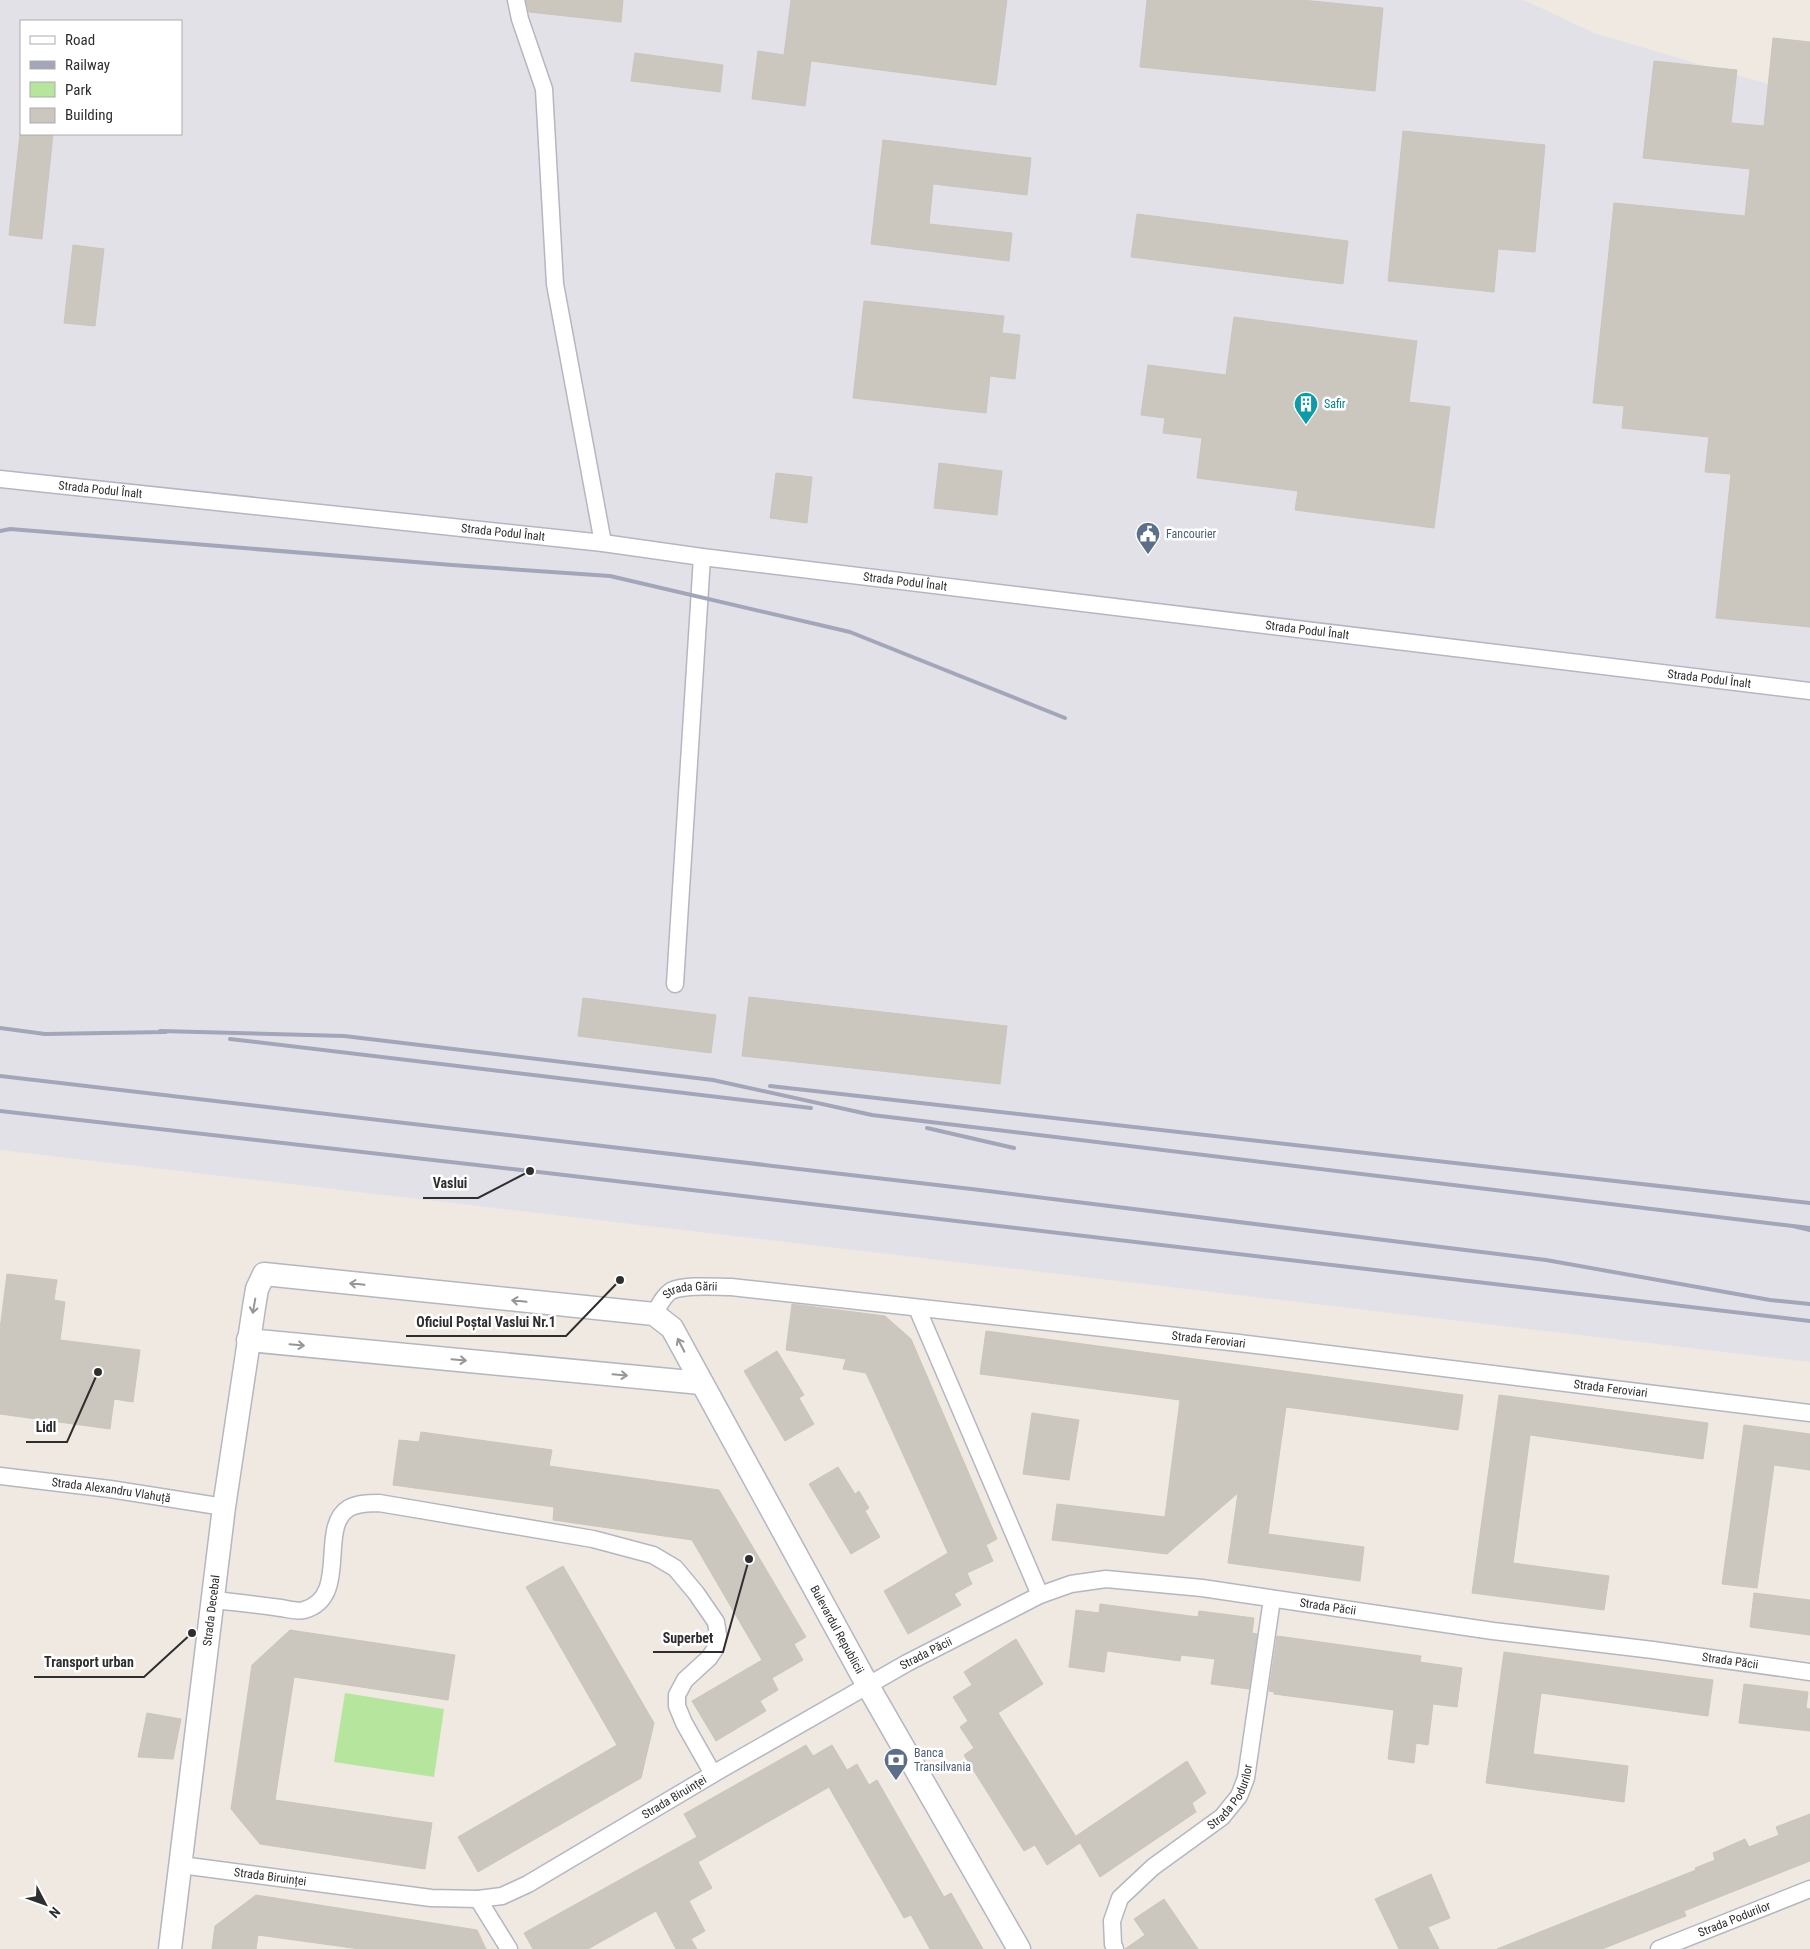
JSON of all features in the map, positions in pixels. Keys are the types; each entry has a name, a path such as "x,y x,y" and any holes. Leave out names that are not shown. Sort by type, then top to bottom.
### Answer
{"street":[{"path":"516,0 520,19 544,89 555,284 603,543"},
{"name":"Strada Podul Înalt","path":"0,479 603,543 702,557 1810,691"},
{"path":"675,984 702,557"},
{"name":"Strada Gării","path":"264,1274 654,1314 670,1292 679,1289 711,1287 731,1287 917,1308"},
{"name":"Strada Decebal","path":"170,1949 224,1507 248,1340 257,1288 264,1274"},
{"path":"917,1308 1040,1595"},
{"name":"Strada Feroviari","path":"917,1308 1239,1343 1810,1413"},
{"name":"Bulevardul Republicii","path":"654,1314 672,1328 868,1686 1019,1949"},
{"path":"248,1340 701,1382"},
{"name":"Strada Alexandru Vlahuță","path":"0,1476 110,1489 224,1507"},
{"path":"213,1600 303,1611 318,1604 329,1588 336,1529 340,1516 349,1508 363,1504 379,1503 593,1539 654,1555 675,1568 696,1592 716,1622 718,1635 715,1649 685,1680 677,1695 677,1706 684,1723 713,1774"},
{"name":"Strada Păcii","path":"868,1686 907,1663 1040,1595 1071,1584 1106,1579 1202,1588 1493,1631 1810,1672"},
{"name":"Strada Podurilor","path":"1115,1949 1112,1920 1120,1898 1153,1867 1174,1854 1222,1817 1239,1796 1246,1778 1272,1599"},
{"name":"Strada Biruinței","path":"181,1865 431,1898 478,1899 502,1896 528,1884 713,1774 868,1686"},
{"name":"Strada Podurilor","path":"1659,1949 1810,1888"},
{"path":"478,1899 508,1949"}],"shaded area":[{"path":"0,0 1524,0 1594,33 1739,76 1810,94 1810,1362 0,1150"}],"green space":[{"path":"345,1693 444,1709 434,1777 334,1762"}],"building":[{"path":"526,0 623,0 621,22 529,12"},
{"path":"791,0 1007,0 996,85 811,61 805,106 752,99 758,51 784,55"},
{"path":"1147,0 1302,0 1383,8 1375,91 1140,67"},
{"path":"1773,38 1810,42 1810,627 1716,618 1731,474 1705,472 1709,437 1622,428 1624,406 1593,403 1614,203 1745,216 1750,169 1643,158 1654,61 1737,70 1731,123 1764,126"},
{"path":"635,53 723,65 720,92 631,81"},
{"path":"1403,131 1545,145 1535,252 1498,249 1494,292 1388,281"},
{"path":"20,134 53,135 42,239 9,235"},
{"path":"883,140 1031,158 1027,195 933,184 929,224 1012,233 1009,261 871,244"},
{"path":"1137,214 1348,241 1343,284 1131,257"},
{"path":"73,245 104,249 95,326 64,323"},
{"path":"864,301 1004,316 1002,333 1020,335 1015,379 990,376 986,413 853,398"},
{"name":"Safir","path":"1234,317 1417,341 1409,402 1450,407 1434,528 1295,510 1298,491 1197,478 1202,438 1163,433 1165,418 1141,415 1148,365 1226,375"},
{"path":"939,463 1002,471 997,515 934,508"},
{"path":"776,473 812,477 807,523 770,518"},
{"path":"749,997 1007,1026 1000,1084 742,1056"},
{"path":"583,998 716,1015 711,1053 578,1036"},
{"path":"7,1274 57,1280 54,1300 65,1302 60,1340 140,1350 133,1402 114,1399 110,1429 0,1414 0,1329"},
{"path":"792,1304 885,1316 911,1339 997,1539 986,1545 993,1561 967,1573 972,1584 954,1594 961,1605 908,1634 884,1591 948,1553 866,1373 843,1369 846,1359 786,1350"},
{"path":"986,1331 1463,1395 1458,1430 1286,1407 1268,1534 1364,1547 1360,1581 1228,1563 1238,1493 1167,1554 1052,1540 1057,1504 1165,1517 1180,1400 980,1374"},
{"path":"777,1351 804,1395 799,1398 814,1424 785,1441 744,1371"},
{"path":"1499,1395 1708,1423 1703,1459 1530,1435 1513,1563 1609,1576 1604,1610 1472,1593"},
{"path":"1032,1413 1079,1420 1069,1480 1023,1474"},
{"path":"1744,1425 1810,1434 1810,1470 1774,1465 1757,1588 1722,1584"},
{"path":"421,1432 552,1450 549,1466 719,1490 806,1637 794,1644 803,1660 772,1678 778,1690 760,1701 766,1711 716,1741 692,1701 762,1660 692,1540 553,1520 554,1507 393,1485 399,1440 419,1442"},
{"path":"838,1467 855,1494 859,1491 869,1508 865,1511 880,1537 851,1554 809,1484"},
{"path":"563,1566 654,1723 641,1778 478,1872 458,1837 617,1745 526,1587"},
{"path":"1754,1593 1810,1600 1810,1635 1750,1627"},
{"path":"1100,1604 1198,1617 1199,1611 1254,1618 1252,1633 1257,1634 1249,1689 1211,1684 1215,1659 1181,1655 1180,1661 1107,1651 1104,1672 1069,1667 1076,1610 1099,1613"},
{"path":"290,1630 455,1655 448,1700 294,1677 275,1800 432,1823 425,1869 260,1844 231,1809 252,1665"},
{"path":"1277,1636 1421,1656 1420,1662 1462,1668 1457,1707 1433,1704 1428,1745 1416,1743 1414,1763 1388,1759 1394,1710 1274,1694 1274,1692 1269,1691"},
{"path":"1016,1639 1043,1684 998,1713 1080,1843 1047,1865 1035,1845 1024,1851 964,1755 974,1748 960,1727 968,1721 953,1697 972,1685 964,1672"},
{"path":"1504,1652 1713,1680 1708,1716 1541,1693 1533,1754 1628,1766 1624,1802 1486,1783"},
{"path":"1744,1684 1808,1692 1806,1708 1810,1709 1810,1731 1739,1723"},
{"path":"147,1713 181,1719 173,1759 138,1757"},
{"path":"806,1745 813,1756 832,1745 847,1770 857,1764 869,1785 877,1780 944,1897 951,1893 983,1949 930,1949 911,1915 904,1918 829,1787 698,1862 712,1888 689,1901 705,1931 691,1939 697,1949 676,1949 656,1911 588,1949 533,1949 524,1933 697,1837 684,1814"},
{"path":"1187,1761 1206,1793 1192,1803 1196,1812 1100,1877 1076,1836"},
{"path":"1810,1814 1810,1861 1684,1911 1686,1916 1602,1949 1497,1949 1696,1870 1695,1868 1715,1860 1713,1853 1745,1839 1749,1847 1779,1835 1776,1827"},
{"path":"1431,1874 1450,1918 1428,1927 1439,1949 1399,1949 1375,1899"},
{"path":"256,1895 477,1930 486,1949 360,1949 258,1935 256,1949 212,1949 215,1926"},
{"path":"1164,1899 1198,1949 1125,1949 1145,1935 1134,1919"}],"railway":[{"path":"0,531 10,529 610,576 850,632 1065,718"},
{"path":"0,1028 45,1034 166,1032"},
{"path":"160,1031 344,1036 713,1080 872,1115 1793,1226"},
{"path":"230,1039 811,1108"},
{"path":"0,1076 980,1190 1546,1260 1770,1300 1810,1304"},
{"path":"770,1086 1810,1203"},
{"path":"0,1111 1810,1321"},
{"path":"927,1128 1014,1148"},
{"path":"1810,1228 1793,1226 1810,1230"}],"place":[{"name":"Safir","path":"1306,425"},
{"name":"Fancourier","path":"1148,555"},
{"name":"Vaslui","path":"530,1171"},
{"name":"Oficiul Poștal Vaslui Nr.1","path":"620,1280"},
{"name":"Lidl","path":"98,1372"},
{"name":"Superbet","path":"749,1559"},
{"name":"Transport urban","path":"192,1633"},
{"name":"Banca Transilvania","path":"896,1781"}]}
